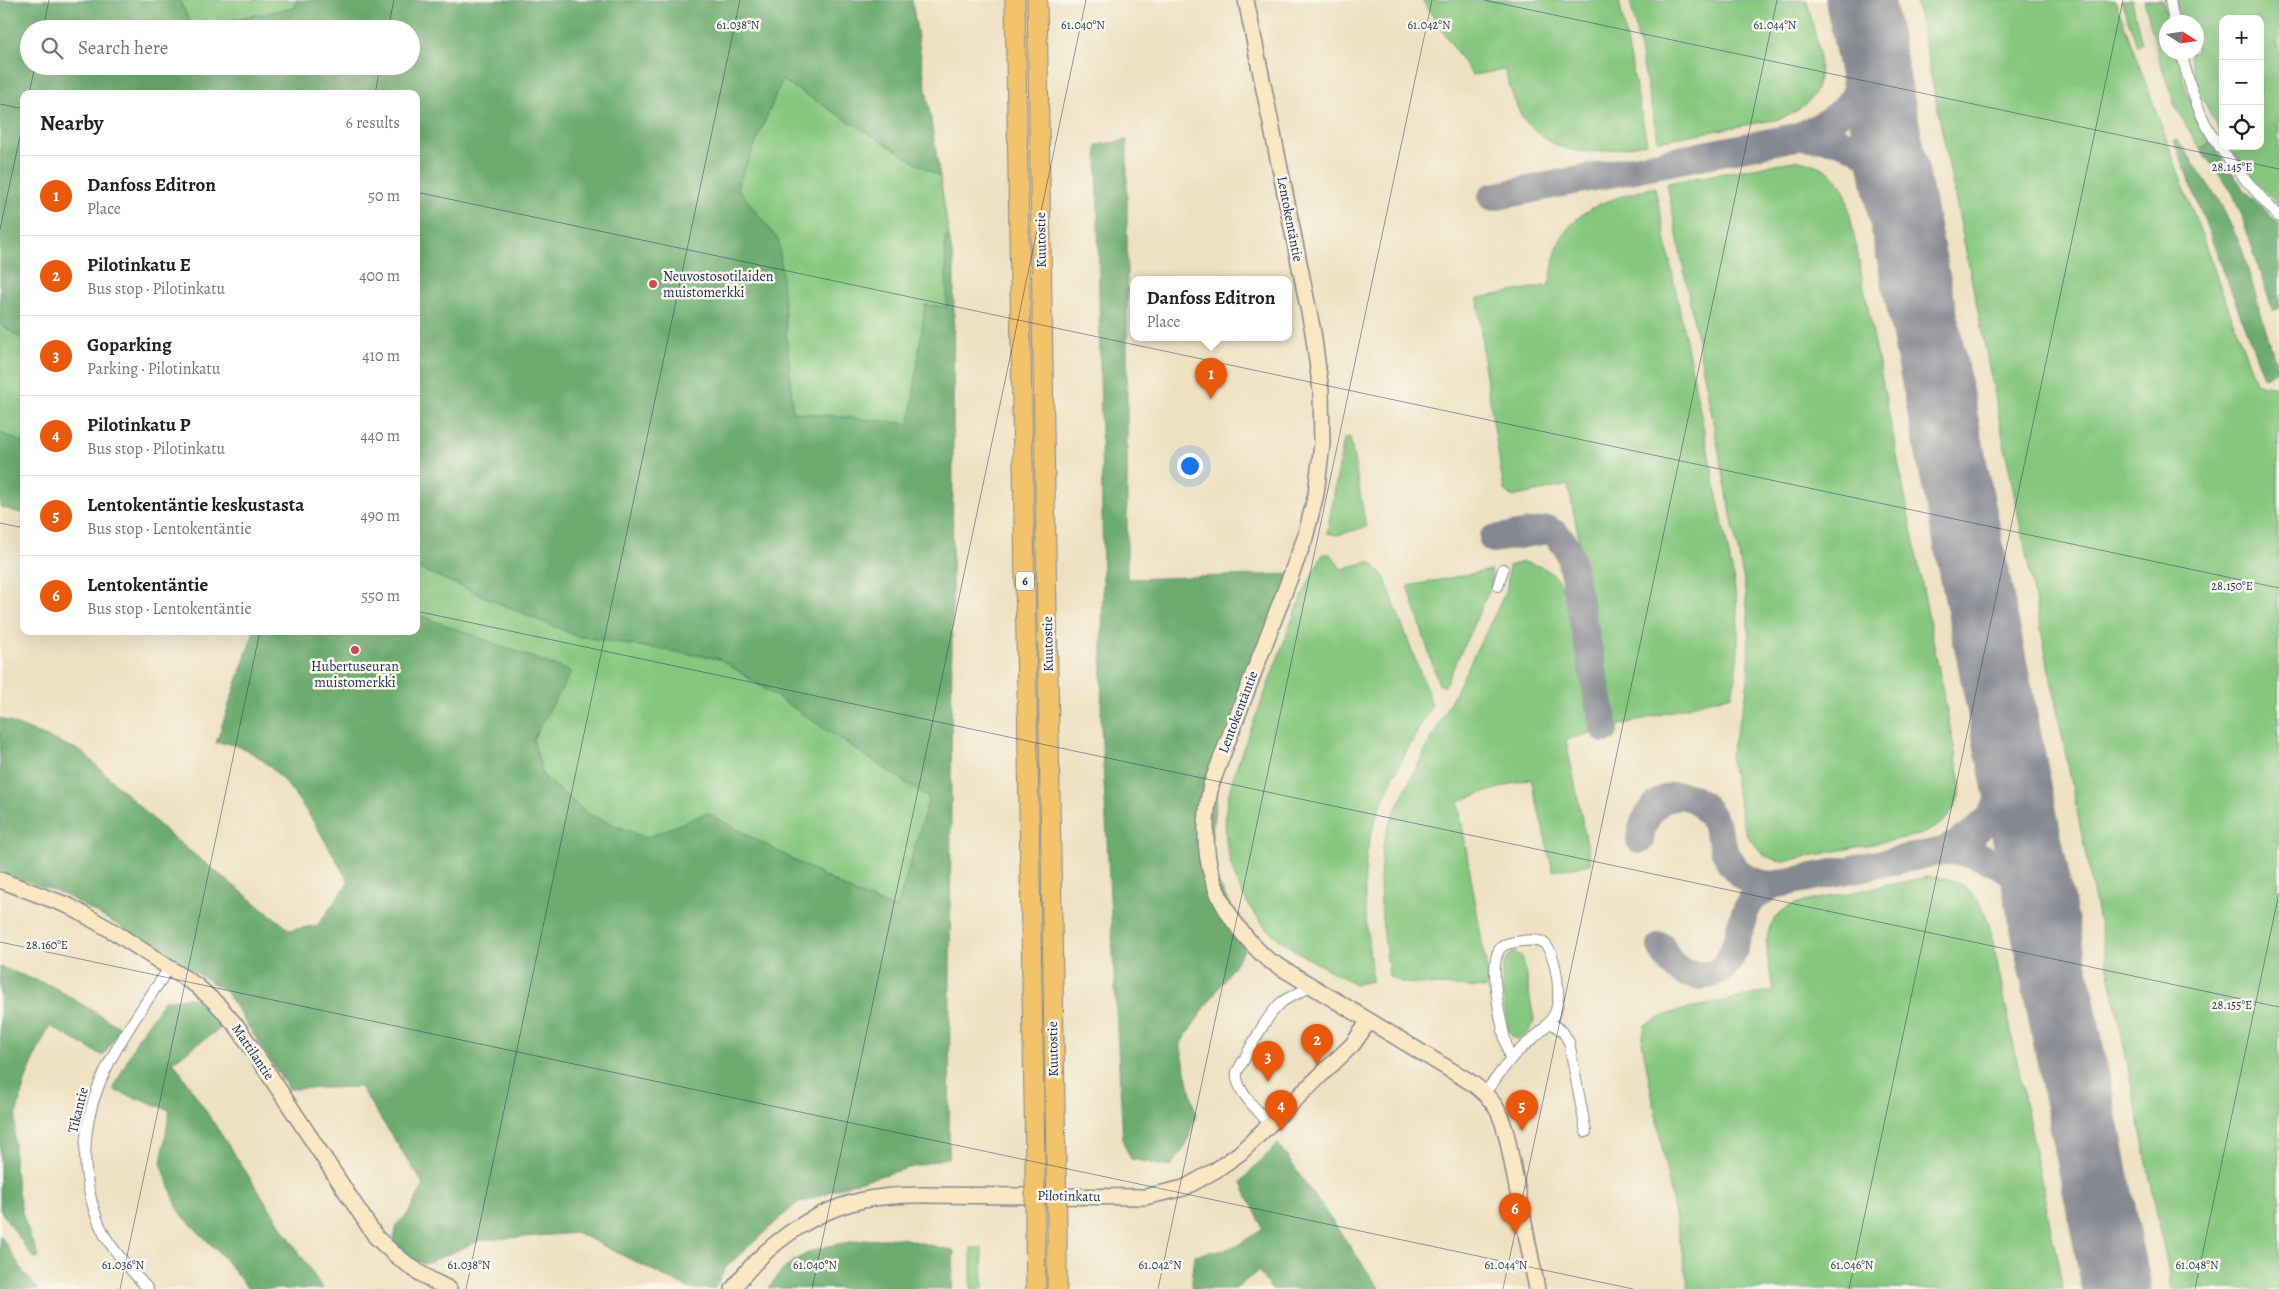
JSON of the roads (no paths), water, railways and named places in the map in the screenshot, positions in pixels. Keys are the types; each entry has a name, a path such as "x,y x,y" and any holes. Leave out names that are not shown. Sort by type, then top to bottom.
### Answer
{"highway":[{"name":"Kuutostie","path":"1015,0 1036,1289"},
{"name":"Kuutostie","path":"1037,0 1058,1289"}],"street":[{"name":"Lentokentäntie","path":"1246,0 1313,332 1321,391 1322,444 1316,494 1304,538 1211,785 1207,805 1205,835 1208,862 1223,907 1248,941 1267,959 1460,1076 1484,1093 1497,1107 1503,1120 1537,1289"},
{"path":"2170,0 2173,15"},
{"path":"2184,60 2200,112 2216,141 2241,175 2279,217"},
{"path":"1498,586 1503,569"},
{"name":"Mattilantie","path":"0,880 69,906 116,932 204,992 239,1029 376,1237 396,1257 419,1274 449,1289"},
{"path":"1484,1093 1510,1059 1550,1022 1556,1008 1559,992 1554,965 1545,945 1540,942 1529,940 1506,944 1500,949 1496,960 1497,998 1510,1059"},
{"name":"Tikantie","path":"148,1289 120,1258 104,1234 91,1198 84,1164 85,1134 92,1101 103,1074 169,968"},
{"path":"1270,1125 1239,1087 1236,1077 1237,1072 1274,1012 1283,1001 1301,993 1308,985"},
{"name":"Pilotinkatu","path":"734,1289 749,1270 777,1242 821,1215 859,1201 890,1196 923,1194 1145,1197 1184,1188 1216,1170 1240,1153 1353,1044 1369,1021"},
{"path":"1550,1022 1563,1032 1569,1042 1586,1132"}],"place":[{"name":"Neuvostosotilaiden muistomerkki","path":"653,284"},
{"name":"Danfoss Editron","path":"1211,399"},
{"name":"Hubertuseuran muistomerkki","path":"355,650"},
{"name":"Pilotinkatu E","path":"1317,1065"},
{"name":"Goparking","path":"1268,1082"},
{"name":"Pilotinkatu P","path":"1281,1131"},
{"name":"Lentokentäntie keskustasta","path":"1522,1131"},
{"name":"Lentokentäntie","path":"1515,1234"}]}
